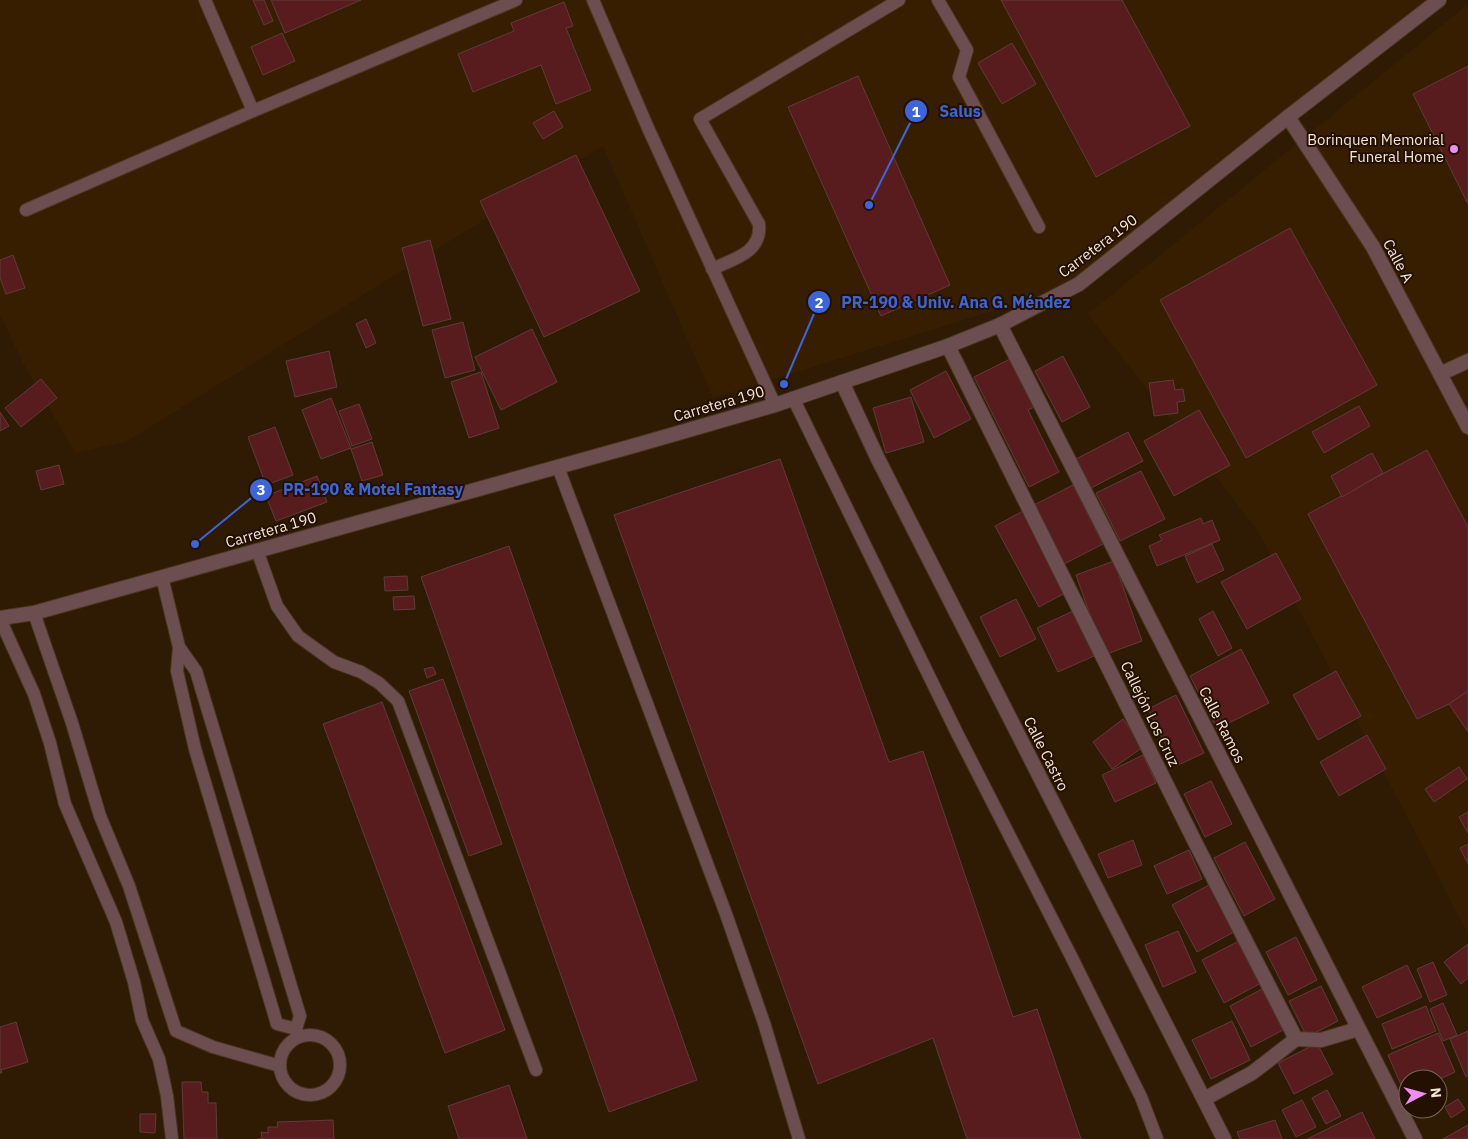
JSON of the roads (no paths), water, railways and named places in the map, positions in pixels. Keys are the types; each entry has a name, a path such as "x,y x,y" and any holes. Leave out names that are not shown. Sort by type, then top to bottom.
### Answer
{"street":[{"name":"Carretera 190","path":"0,619 34,612 162,577 775,405 948,346 1000,325 1079,284 1288,117 1439,0"},
{"name":"Calle A","path":"1288,117 1373,247 1468,427"},
{"name":"Calle Ramos","path":"1000,325 1415,1139"},
{"name":"Callejón Los Cruz","path":"948,346 1192,837 1296,1039"},
{"path":"1440,374 1468,361"},
{"name":"Calle Castro","path":"842,382 878,459 1224,1139"},
{"path":"1204,1099 1252,1073 1296,1039 1321,1040 1358,1028"}],"lane":[{"path":"206,0 253,111"},
{"path":"26,210 253,111 516,0"},
{"path":"593,0 648,128 775,405"},
{"path":"712,269 751,250 760,231 759,224 700,119 899,0"},
{"path":"938,0 967,50 959,77 1039,226"},
{"path":"793,398 957,733 1124,1062 1158,1139"},
{"path":"558,467 726,914 764,1023 799,1139"},
{"path":"257,550 277,606 298,636 334,662 361,672 379,683 398,701 536,1070"},
{"path":"162,577 179,647 177,671 195,749 277,1024 297,1033 316,1035 331,1044 339,1059 339,1068 337,1077 326,1090 309,1094 300,1093 292,1088 282,1075 281,1057 297,1033 300,1016 196,671 179,647"},
{"path":"34,612 72,723 100,816 129,886 176,1032 213,1046 280,1066"},
{"path":"0,619 34,694 50,742 65,804 116,922 134,982 142,1020 159,1059 167,1096 172,1139"}],"place":[{"name":"Borinquen Memorial Funeral Home","path":"1454,149"},
{"name":"Salus","path":"869,205"},
{"name":"PR-190 & Univ. Ana G. Méndez","path":"784,384"},
{"name":"PR-190 & Motel Fantasy","path":"195,544"}]}
